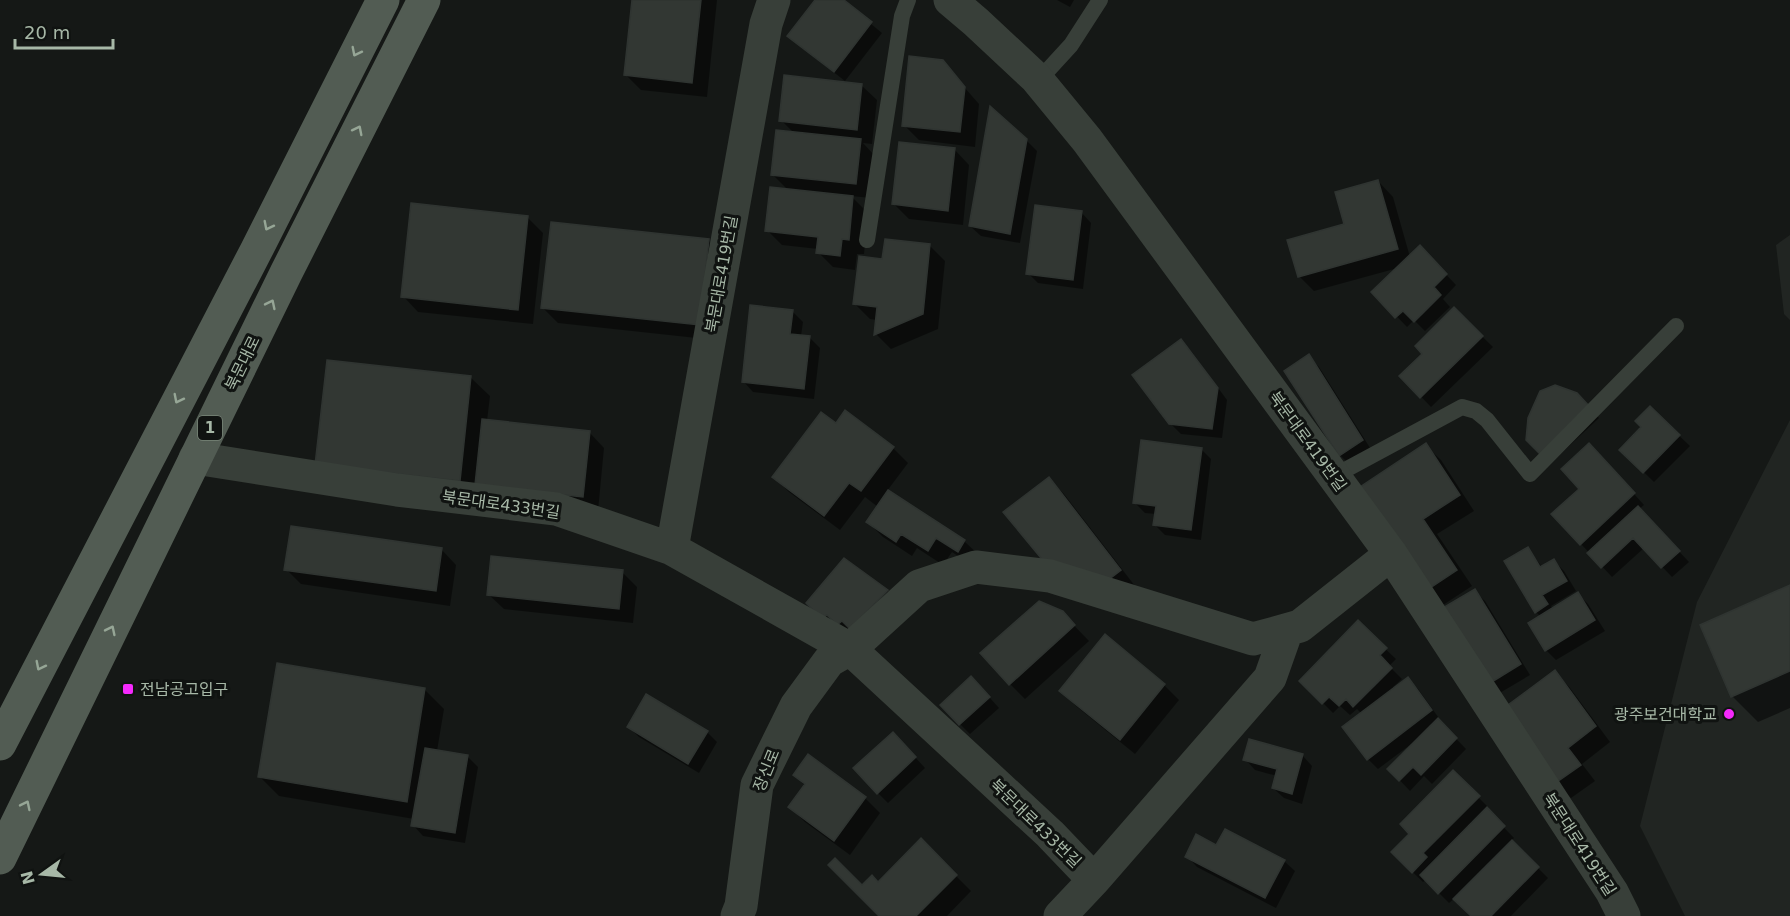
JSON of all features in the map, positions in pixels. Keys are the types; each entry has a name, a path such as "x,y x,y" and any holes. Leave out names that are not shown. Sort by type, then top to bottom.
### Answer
{"main road":[{"path":"0,744 383,0"},
{"name":"북문대로","path":"0,858 291,262 424,0"}],"street":[{"name":"북문대로419번길","path":"672,549 766,24 774,0"},
{"name":"북문대로419번길","path":"950,0 1038,81 1087,140 1391,554 1612,892 1624,916"},
{"name":"북문대로433번길","path":"195,458 397,490 556,509 672,549 849,649 1050,834 1094,880 1270,678 1287,630"},
{"path":"849,649 919,586 976,567 1050,576 1253,639 1300,626 1391,554"},
{"name":"장신로","path":"737,916 741,906 757,785 796,706 829,661 849,649"},
{"path":"1060,916 1094,880"}],"lane":[{"path":"867,240 902,16 908,0"},
{"path":"1038,81 1071,45 1100,0"},
{"path":"1334,476 1462,407 1476,411 1487,420 1530,474 1676,326"}],"shaded area":[{"path":"1790,235 1790,320 1784,314 1776,245"},
{"name":"광주보건대학교","path":"1790,420 1790,916 1685,916 1640,826 1697,602"}],"building":[{"path":"632,0 701,0 692,83 624,75"},
{"path":"815,0 844,0 872,22 834,72 787,36"},
{"path":"909,56 943,60 965,87 960,132 902,126"},
{"path":"784,75 862,84 857,130 779,121"},
{"path":"990,106 1027,139 1010,234 969,226"},
{"path":"776,130 861,139 856,184 771,175"},
{"path":"899,142 955,148 948,211 892,204"},
{"path":"1378,180 1398,249 1298,277 1287,240 1344,224 1335,192"},
{"path":"770,187 853,196 849,240 842,239 840,256 816,253 818,237 765,231"},
{"path":"411,203 528,216 518,310 401,297"},
{"path":"1035,205 1082,211 1073,280 1026,274"},
{"path":"551,222 709,239 700,325 541,308"},
{"path":"885,239 930,244 923,314 874,335 877,307 853,304 859,256 882,259"},
{"path":"1420,245 1447,274 1434,287 1441,295 1414,322 1403,311 1395,318 1371,292"},
{"path":"750,305 793,310 790,334 810,336 804,389 742,382"},
{"path":"1454,307 1483,336 1420,398 1399,376 1422,354 1415,346"},
{"path":"1181,339 1218,388 1212,429 1169,424 1132,375"},
{"path":"1309,354 1363,440 1339,456 1284,371"},
{"path":"327,360 471,376 460,481 315,465"},
{"path":"1555,385 1577,393 1590,407 1540,454 1526,440 1528,418 1540,391"},
{"path":"1650,406 1680,435 1643,473 1619,450 1641,427 1635,421"},
{"path":"845,410 894,447 861,491 849,483 824,516 772,477 821,412 836,423"},
{"path":"482,419 590,431 583,497 475,485"},
{"path":"1141,440 1202,448 1191,530 1153,525 1156,506 1133,503"},
{"path":"1426,443 1460,495 1423,519 1457,570 1427,590 1360,487"},
{"path":"1589,443 1635,493 1580,545 1551,514 1579,489 1561,469"},
{"path":"1049,477 1121,570 1103,584 1046,564 1003,512"},
{"path":"888,490 965,540 958,552 936,538 928,551 901,534 896,542 866,522"},
{"path":"1638,506 1680,551 1661,568 1633,538 1601,568 1587,553"},
{"path":"291,526 442,548 436,591 284,570"},
{"path":"1528,547 1540,567 1554,559 1567,581 1542,595 1548,604 1535,613 1504,561"},
{"path":"491,556 623,570 619,609 487,595"},
{"path":"844,558 888,590 850,629 842,621 837,625 827,615 822,619 806,603"},
{"path":"1790,585 1790,671 1731,697 1700,625"},
{"path":"1475,589 1521,664 1487,685 1441,609"},
{"path":"1578,592 1595,620 1545,651 1528,623"},
{"path":"1039,601 1063,611 1075,625 1009,685 980,653"},
{"path":"1358,620 1387,648 1380,655 1392,668 1353,707 1346,699 1339,706 1329,697 1322,704 1299,681"},
{"path":"1105,634 1165,684 1120,740 1059,691"},
{"path":"277,663 425,688 407,802 258,777"},
{"path":"1555,670 1596,726 1568,748 1581,765 1554,784 1500,711"},
{"path":"971,676 990,697 959,725 940,705"},
{"path":"1408,677 1432,710 1367,760 1342,727"},
{"path":"646,694 708,731 688,764 627,727"},
{"path":"1438,718 1457,738 1421,775 1413,767 1399,781 1387,769"},
{"path":"893,732 916,757 877,794 853,768"},
{"path":"1249,739 1303,754 1292,794 1272,788 1277,769 1243,760"},
{"path":"425,748 468,755 455,833 411,826"},
{"path":"808,754 866,797 834,841 788,807 805,784 793,775"},
{"path":"1453,770 1480,796 1423,853 1427,857 1412,873 1391,852 1409,834 1400,824"},
{"path":"1487,807 1505,826 1438,894 1420,875"},
{"path":"1225,829 1285,860 1265,898 1185,857 1196,834 1216,845"},
{"path":"921,838 957,875 916,916 879,916 828,865 835,858 862,885 872,875 878,882"},
{"path":"1512,840 1539,867 1491,916 1471,916 1453,899"}],"place":[{"name":"전남공고입구","path":"128,689"},
{"name":"광주보건대학교","path":"1729,714"}]}
